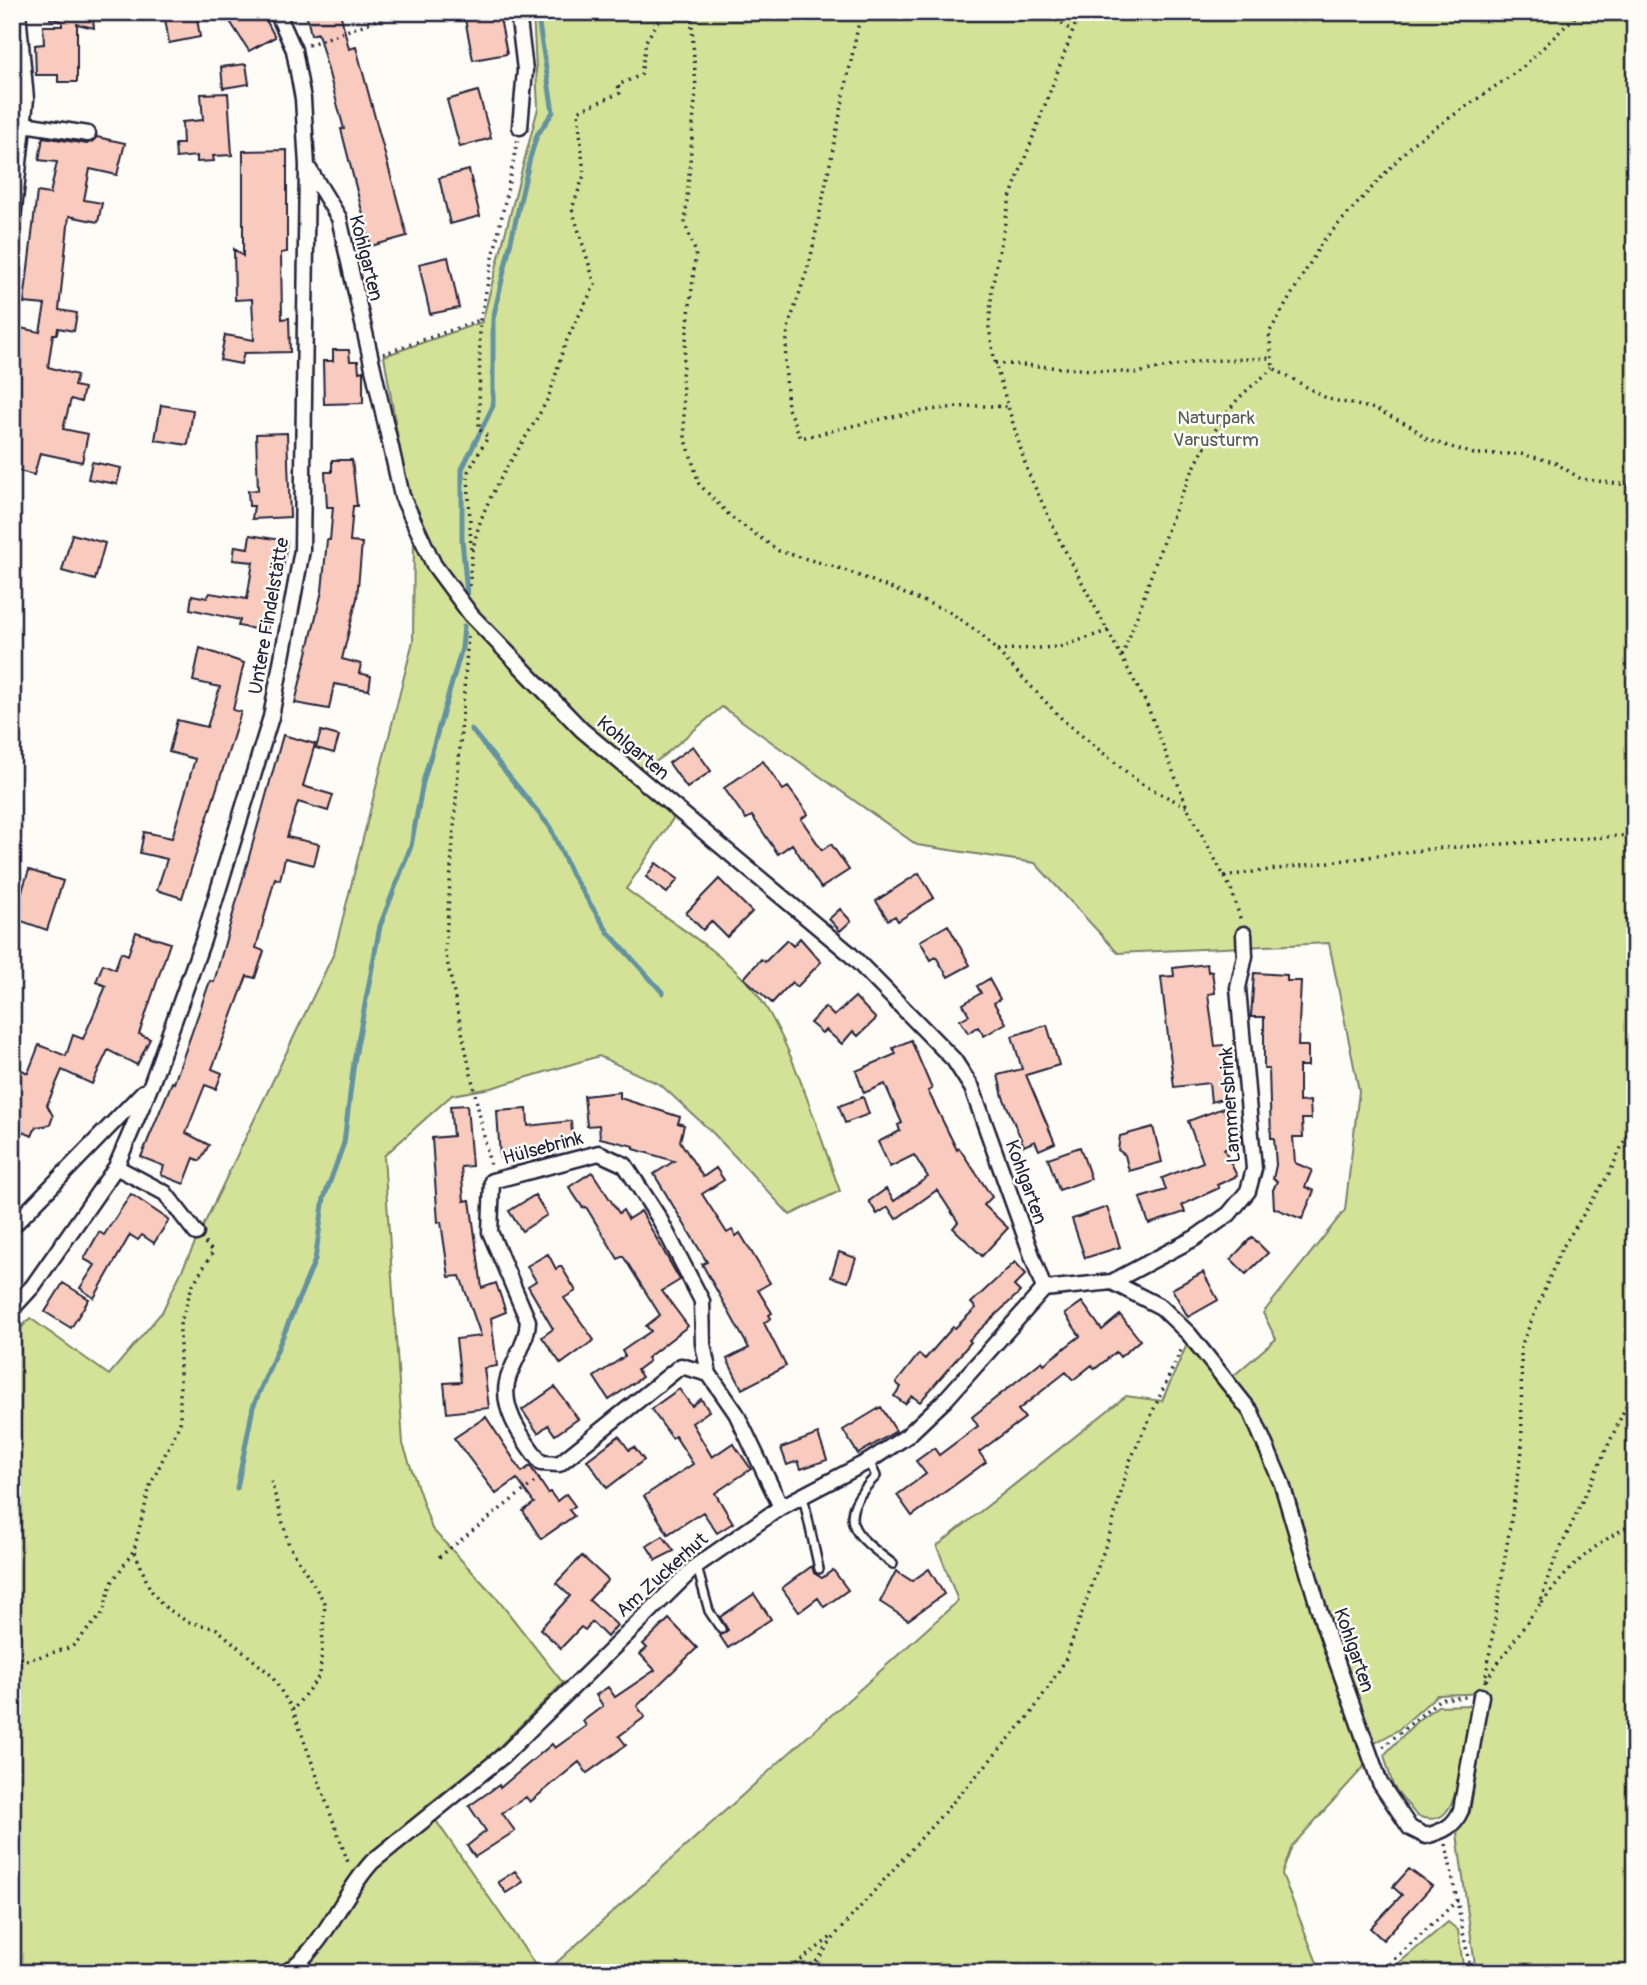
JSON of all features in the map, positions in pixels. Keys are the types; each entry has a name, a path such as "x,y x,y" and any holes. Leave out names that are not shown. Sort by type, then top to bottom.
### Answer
{"street":[{"path":"12,228 26,99 18,12"},
{"name":"Untere Findelstätte","path":"12,1309 33,1286 116,1167 150,1085 203,940 271,717 302,550 307,166 303,99 294,50 277,12"},
{"path":"518,12 525,70 520,127"},
{"path":"24,124 88,134"},
{"name":"Kohlgarten","path":"307,166 339,218 402,496 414,528 434,565 471,615 582,730 848,952 954,1060 972,1088 1044,1289"},
{"name":"Lammersbrink","path":"1112,1282 1195,1238 1229,1214 1248,1191 1254,1169 1238,988 1245,956 1244,934"},
{"name":"Untere Findelstätte","path":"12,1227 150,1085"},
{"name":"Hülsebrink","path":"559,1464 541,1463 517,1430 508,1402 508,1377 527,1334 528,1321 490,1232 492,1181 599,1153 625,1165 659,1218 702,1301 703,1344 709,1374 736,1413 781,1507"},
{"path":"116,1167 165,1193 197,1233"},
{"path":"1044,1289 1112,1282"},
{"name":"Kohlgarten","path":"1112,1282 1161,1307 1189,1334 1251,1412 1282,1484 1323,1623 1380,1783 1410,1828 1426,1836 1444,1831"},
{"name":"Am Zuckerhut","path":"285,1973 301,1962 328,1928 355,1880 372,1862 505,1755 696,1566 781,1507 869,1461 907,1436 946,1399 1044,1289"},
{"path":"559,1464 681,1366 709,1374"},
{"path":"1444,1831 1457,1822 1461,1810 1482,1696"}],"lane":[{"path":"869,1461 876,1476 855,1501 851,1522 859,1537 893,1564"},
{"path":"803,1495 819,1569"},
{"path":"696,1566 709,1611 721,1629"}],"path":[{"path":"294,50 399,12"},
{"path":"471,552 483,511 514,451 547,401 565,343 595,284 572,209 584,175 578,111 620,93 618,85 641,75 646,41 664,12"},
{"path":"691,12 695,88 685,224 696,253 682,375 685,436 699,484 731,517 779,551 842,569 911,594 948,611 981,634 1064,722 1139,783 1187,807"},
{"path":"861,12 810,261 788,328 785,361 788,409 801,438 924,412 978,404 1009,407"},
{"path":"1044,12 1071,30"},
{"path":"1080,12 1010,198 992,287 989,328 995,363 1027,470 1060,541 1110,630 1147,705 1187,807 1240,910 1244,934"},
{"path":"1273,368 1269,333 1323,241 1413,143 1522,68 1580,12"},
{"path":"492,1181 468,1048 445,951 463,684 471,615 468,472 488,437 479,429 480,320 520,127"},
{"path":"371,358 480,320"},
{"path":"1635,321 1635,425"},
{"path":"995,363 1135,373 1202,362 1272,358"},
{"path":"1273,368 1328,399 1375,409 1411,426 1429,440 1474,454 1521,454 1554,462 1581,479 1635,486"},
{"path":"1122,656 1173,512 1204,451 1234,404 1273,368"},
{"path":"997,650 1060,647 1110,630"},
{"path":"1224,876 1429,849 1635,835"},
{"path":"1635,1117 1610,1172 1561,1250 1521,1346 1522,1451 1485,1682 1571,1564 1611,1535 1635,1523"},
{"path":"12,1658 28,1660 72,1647 103,1613 111,1584 134,1550 150,1486 180,1423 180,1325 192,1286 213,1252 197,1233"},
{"path":"808,1973 838,1932 1031,1714 1065,1661 1110,1533 1129,1463 1189,1334"},
{"path":"1540,1604 1550,1571 1628,1402 1635,1395"},
{"path":"439,1557 559,1464"},
{"path":"271,1481 289,1545 325,1603 320,1675 293,1710"},
{"path":"134,1550 150,1589 162,1605 186,1620 217,1629 271,1675 293,1710 334,1831 355,1880"},
{"path":"1371,1758 1440,1699 1482,1696"},
{"path":"1444,1831 1471,1973"},
{"path":"1380,1973 1458,1900"},
{"path":"784,1973 838,1932"}],"green space":[{"name":"Naturpark Varusturm","path":"533,12 1635,12 1635,1973 1476,1973 1457,1834 1470,1812 1489,1693 1437,1695 1398,1730 1370,1746 1363,1768 1292,1846 1282,1874 1321,1973 545,1973 958,1601 937,1546 1126,1396 1162,1401 1188,1342 1225,1383 1276,1339 1263,1313 1345,1210 1359,1091 1329,943 1118,953 1035,863 917,845 722,707 640,775 676,814 626,889 709,948 753,989 779,1031 791,1057 840,1191 790,1215 714,1134 661,1085 599,1056 491,1088 452,1095 384,1156 403,1444 432,1529 495,1596 563,1683 490,1756 426,1806 541,1973 12,1973 12,1338 30,1318 109,1375 162,1312 334,953 413,641 414,533 384,356 482,322 538,108"},
{"path":"1471,1705 1455,1795 1443,1815 1427,1819 1417,1816 1393,1786 1384,1755 1418,1720 1438,1706"},
{"path":"1448,1922 1458,1930 1464,1973 1387,1973"}],"building":[{"path":"51,12 92,12 94,28 77,24 77,82 58,82 58,75 36,75 35,45 44,44 43,26 62,26 62,21 50,19"},
{"path":"164,12 196,12 200,37 169,43"},
{"path":"224,12 262,12 275,37 249,51"},
{"path":"306,12 340,12 349,49 356,47 407,236 371,246 318,33 311,35"},
{"path":"499,13 507,54 473,60 465,19"},
{"path":"246,64 249,84 223,88 221,67"},
{"path":"478,91 491,138 460,147 447,100"},
{"path":"228,93 232,155 213,156 214,161 197,162 197,156 176,158 175,144 183,144 182,122 203,120 201,94"},
{"path":"43,137 87,144 97,137 125,143 117,175 90,169 84,200 102,203 98,222 69,216 59,310 77,313 74,331 58,328 57,334 53,334 48,367 77,375 74,386 84,388 81,402 71,399 63,429 88,434 82,462 40,453 34,475 12,469 12,376 20,328 40,332 45,305 24,303 37,192 50,194 57,162 39,160"},
{"path":"287,150 287,252 281,253 282,319 289,318 290,352 244,353 241,364 220,360 225,335 254,340 252,299 235,300 234,249 243,256 243,151"},
{"path":"469,170 480,216 450,224 439,178"},
{"path":"448,257 459,308 430,314 419,264"},
{"path":"333,350 349,350 350,361 358,361 359,372 363,371 363,403 324,404 323,361 333,361"},
{"path":"161,405 193,410 188,445 155,440"},
{"path":"287,433 290,517 252,519 254,506 249,506 248,491 258,490 256,434"},
{"path":"332,460 352,460 357,506 353,506 350,542 362,543 357,598 342,659 361,664 359,673 371,676 369,690 334,684 329,709 295,703 322,591 327,540 330,540 333,507 327,507 325,472 332,472"},
{"path":"92,462 121,468 117,484 88,479"},
{"path":"72,534 105,543 95,580 62,571"},
{"path":"250,535 287,541 283,569 277,568 267,631 238,626 240,620 190,609 192,595 207,598 210,593 247,599 253,562 233,560 235,546 248,548"},
{"path":"200,648 244,663 233,710 241,712 182,898 157,890 167,859 140,853 144,832 172,838 195,759 169,752 177,720 207,727 220,687 193,681"},
{"path":"321,731 339,736 334,753 316,748"},
{"path":"283,735 315,744 303,786 333,795 328,811 298,802 287,837 319,844 314,865 285,858 280,880 275,878 256,948 264,951 255,978 247,976 212,1069 222,1073 216,1089 205,1085 186,1133 209,1145 200,1161 194,1158 184,1184 161,1175 164,1166 141,1157 172,1082 174,1083 210,981 214,982"},
{"path":"693,746 711,771 687,788 669,763"},
{"path":"763,761 783,790 788,787 808,814 801,819 822,850 831,844 849,870 821,888 792,844 778,854 752,816 746,819 724,788"},
{"path":"656,863 678,879 667,893 646,877"},
{"path":"29,870 63,881 47,930 13,918"},
{"path":"919,873 934,898 898,921 895,916 888,920 876,901"},
{"path":"719,879 752,912 727,937 711,921 703,930 686,913"},
{"path":"840,909 851,921 840,931 829,919"},
{"path":"948,925 970,965 948,977 936,957 931,960 920,941"},
{"path":"136,932 170,943 139,1034 150,1039 137,1065 108,1050 92,1084 62,1070 47,1105 53,1116 50,1125 36,1127 32,1136 12,1127 12,1080 18,1068 28,1073 39,1045 66,1056 73,1035 83,1039 106,986 96,982 103,964 115,969 121,952 128,955"},
{"path":"800,938 821,962 797,987 792,982 772,1003 744,978 761,959 765,962 787,940 793,946"},
{"path":"1207,964 1208,972 1212,971 1215,993 1208,994 1215,1046 1223,1045 1229,1097 1211,1102 1209,1083 1174,1087 1161,977 1174,976 1173,968"},
{"path":"1254,973 1287,975 1287,981 1301,981 1298,1046 1308,1046 1308,1066 1299,1066 1299,1102 1310,1101 1311,1119 1302,1119 1303,1137 1293,1137 1295,1163 1312,1170 1305,1187 1314,1191 1302,1219 1274,1208 1273,1190 1277,1181 1273,1179 1276,1165 1274,1138 1271,1138 1269,1069 1264,1069 1264,1017 1251,1017"},
{"path":"989,979 1000,999 994,1003 1006,1023 984,1036 978,1027 968,1033 960,1020 969,1015 963,1004 981,993 977,986"},
{"path":"855,997 876,1019 858,1036 853,1031 842,1044 826,1030 822,1033 810,1023 825,1007 834,1016"},
{"path":"1047,1025 1059,1065 1026,1075 1055,1143 1039,1150 1035,1141 1024,1146 1003,1097 998,1075 1022,1069 1012,1036"},
{"path":"911,1040 932,1089 928,1091 957,1150 959,1148 992,1197 984,1205 1008,1228 982,1256 953,1228 958,1222 937,1190 896,1219 888,1207 877,1214 869,1201 886,1189 894,1201 928,1177 914,1155 890,1167 878,1142 900,1131 898,1125 902,1123 885,1084 864,1093 856,1071 896,1054 893,1048"},
{"path":"620,1092 620,1098 680,1117 678,1123 684,1125 680,1141 703,1177 716,1168 724,1180 702,1194 727,1233 732,1230 736,1236 740,1233 770,1283 758,1290 772,1313 769,1315 771,1318 764,1323 786,1366 742,1389 727,1359 749,1348 702,1264 707,1262 654,1174 674,1161 634,1149 634,1146 600,1138 599,1125 587,1126 584,1096"},
{"path":"863,1097 869,1114 845,1123 839,1106"},
{"path":"467,1105 472,1166 461,1167 464,1201 470,1200 482,1288 496,1283 506,1312 491,1318 497,1366 484,1368 489,1408 447,1413 444,1383 461,1382 456,1339 481,1336 460,1276 449,1277 441,1222 438,1222 432,1138 453,1136 450,1106"},
{"path":"1223,1108 1232,1132 1239,1130 1241,1135 1242,1143 1224,1149 1237,1176 1217,1185 1219,1188 1182,1205 1185,1212 1149,1224 1140,1198 1166,1190 1162,1178 1203,1162 1188,1121"},
{"path":"527,1109 528,1126 571,1121 573,1145 529,1150 530,1156 500,1158 497,1111"},
{"path":"1153,1127 1162,1162 1129,1171 1125,1155 1118,1150 1120,1136"},
{"path":"1080,1147 1091,1179 1059,1190 1048,1158"},
{"path":"592,1172 619,1213 623,1210 628,1219 641,1211 680,1280 662,1291 688,1326 647,1358 649,1361 637,1370 642,1377 609,1400 594,1377 625,1356 622,1351 651,1331 646,1326 660,1315 623,1256 618,1259 586,1207 583,1208 569,1187"},
{"path":"131,1194 169,1220 154,1243 142,1235 138,1240 130,1235 94,1298 80,1288 95,1265 84,1259 99,1232 104,1235"},
{"path":"535,1195 547,1215 522,1231 509,1211"},
{"path":"1107,1207 1120,1247 1085,1258 1072,1219"},
{"path":"1252,1237 1268,1253 1246,1274 1231,1259"},
{"path":"839,1252 856,1258 848,1282 831,1277"},
{"path":"548,1254 556,1269 561,1266 576,1291 564,1298 594,1340 561,1364 542,1337 553,1329 528,1286 536,1281 527,1266"},
{"path":"1015,1262 1026,1274 1014,1286 1020,1292 969,1340 971,1342 920,1402 912,1396 905,1404 894,1396 901,1387 896,1383 919,1354 925,1359 953,1327 976,1308 971,1303"},
{"path":"1203,1272 1218,1300 1188,1317 1172,1289"},
{"path":"63,1283 89,1299 71,1328 45,1312"},
{"path":"1082,1302 1102,1330 1120,1315 1140,1340 1120,1357 1116,1352 1095,1369 1092,1365 1073,1380 1066,1372 1018,1410 1025,1418 979,1452 986,1462 912,1516 897,1495 926,1474 916,1461 934,1448 939,1455 978,1426 972,1417 1042,1361 1044,1364 1080,1336 1065,1314"},
{"path":"555,1387 578,1419 555,1435 548,1425 538,1433 522,1410"},
{"path":"679,1389 692,1406 701,1399 709,1411 692,1423 712,1457 733,1443 751,1469 715,1493 733,1523 717,1533 703,1512 668,1534 644,1496 693,1464 675,1436 672,1438 651,1409"},
{"path":"881,1407 896,1431 858,1454 843,1430"},
{"path":"486,1417 522,1472 530,1466 548,1493 557,1501 566,1494 575,1506 569,1510 574,1516 541,1539 523,1511 534,1503 517,1479 496,1494 454,1438"},
{"path":"818,1434 827,1460 801,1469 798,1461 787,1465 781,1448"},
{"path":"619,1436 629,1450 634,1447 644,1460 607,1488 587,1460"},
{"path":"663,1536 674,1551 656,1560 647,1546"},
{"path":"582,1556 608,1580 589,1600 617,1625 607,1637 592,1622 585,1630 581,1627 561,1648 540,1629 570,1596 556,1583"},
{"path":"812,1566 814,1573 822,1578 833,1570 848,1590 824,1607 818,1598 799,1612 782,1588"},
{"path":"929,1569 944,1594 908,1620 880,1602 896,1571 912,1581"},
{"path":"754,1594 771,1619 728,1648 720,1636 728,1630 720,1617"},
{"path":"669,1619 697,1648 637,1706 645,1717 619,1736 626,1745 587,1773 579,1762 530,1802 526,1797 502,1813 515,1831 475,1857 467,1846 486,1831 469,1806 499,1785 500,1788 552,1744 555,1748 586,1726 583,1721 603,1706 596,1695 608,1687 615,1697 655,1670 640,1654 647,1648 643,1644"},
{"path":"1409,1869 1432,1886 1383,1940 1370,1928 1402,1895 1393,1887"},
{"path":"515,1871 523,1882 506,1893 498,1882"}],"waterway":[{"path":"467,594 462,539 462,469 493,406 493,319 530,158 537,135 553,112 537,12"},
{"path":"237,1488 253,1407 315,1260 324,1198 344,1143 354,1062 380,926 411,846 423,782 462,648 464,626"},
{"path":"471,729 550,827 572,875 608,932 663,993"}]}
